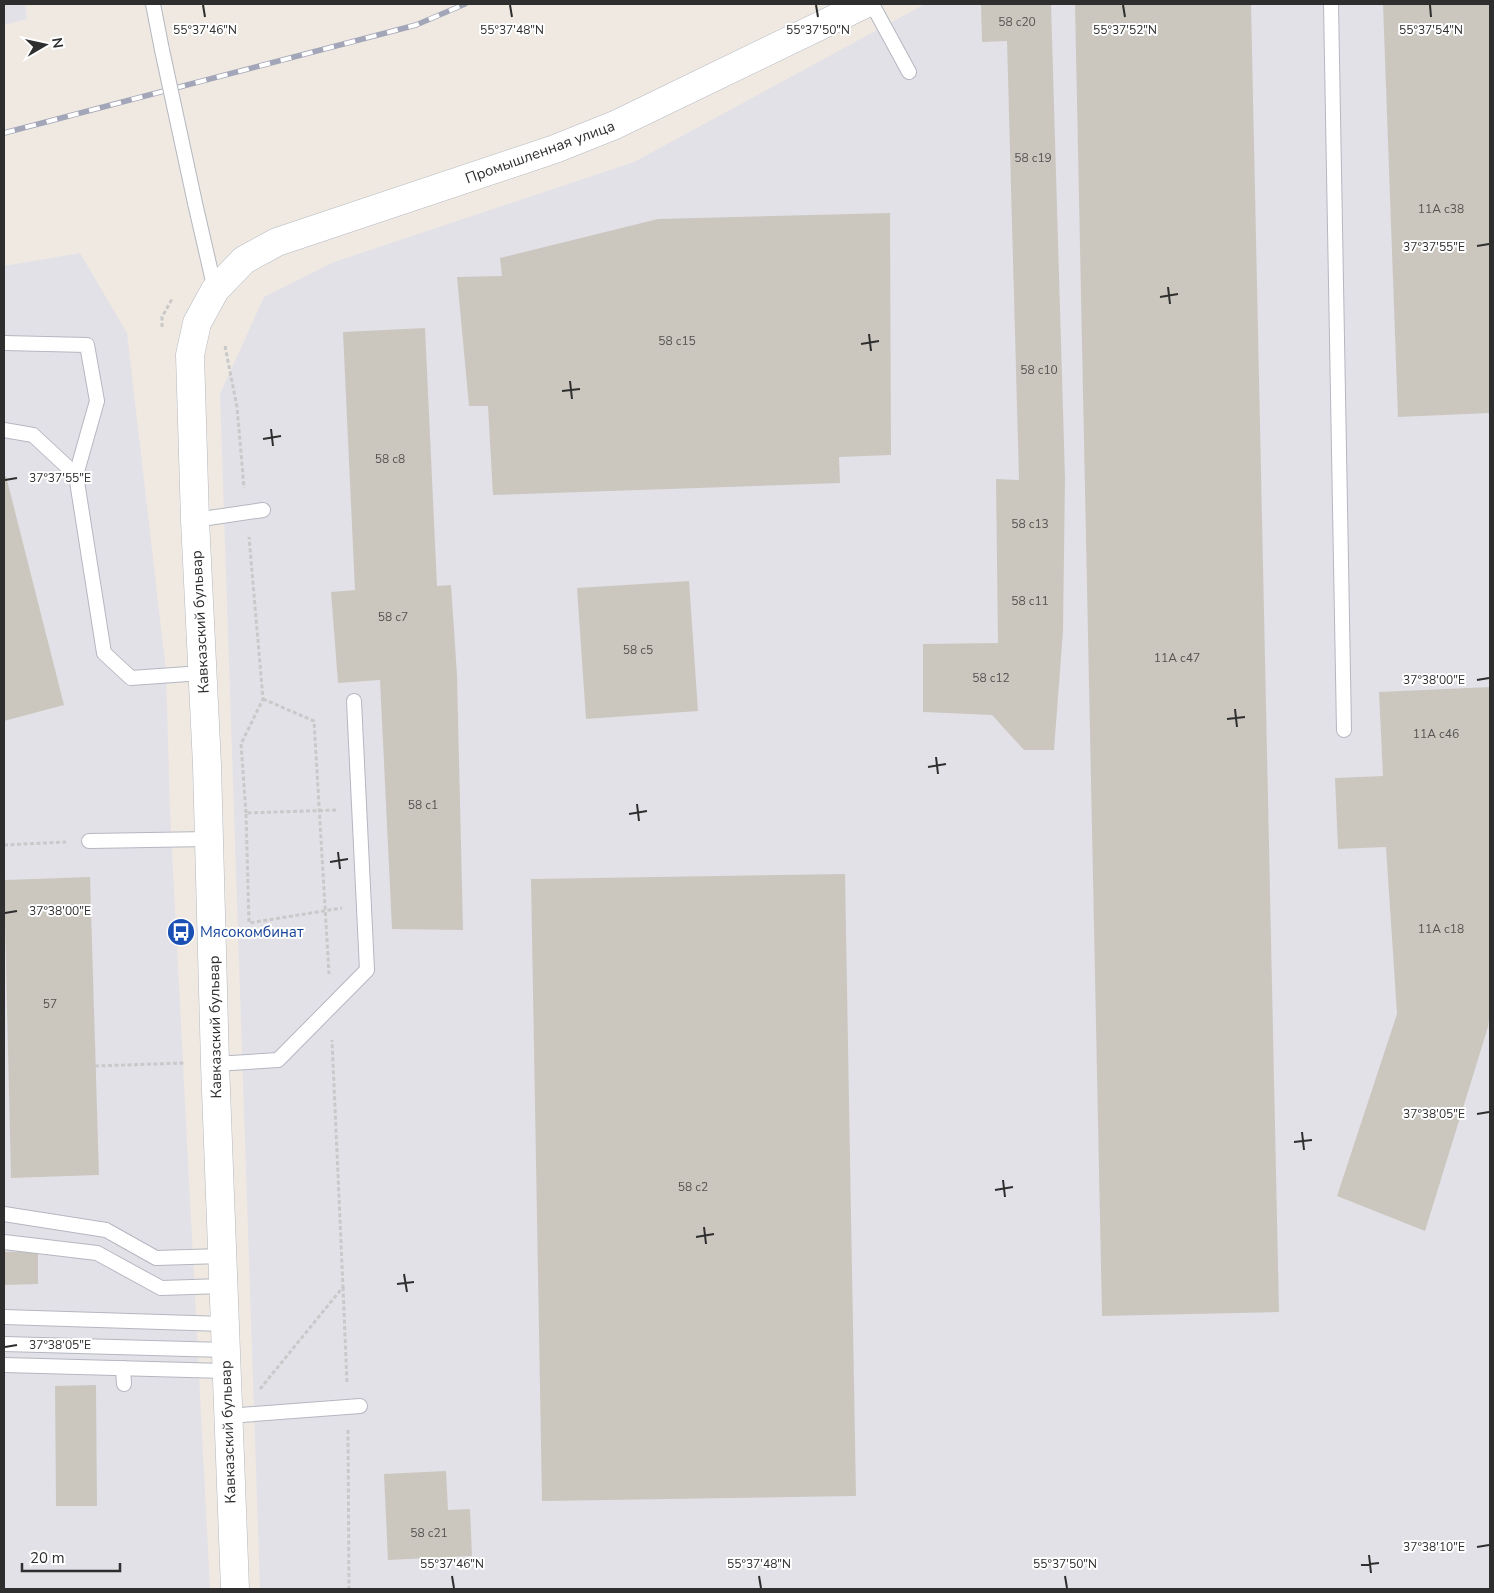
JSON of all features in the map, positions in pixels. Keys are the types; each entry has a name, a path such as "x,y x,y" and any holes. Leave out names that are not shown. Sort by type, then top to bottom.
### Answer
{"street":[{"name":"Промышленная улица","path":"215,290 244,260 277,242 555,150 606,129 865,4"},
{"name":"Кавказский бульвар","path":"215,290 197,323 190,356 209,839 204,1063 222,1256 235,1589"}],"lane":[{"path":"153,4 215,290"},
{"path":"872,4 910,72"},
{"path":"1331,4 1344,730"},
{"path":"4,343 87,345 97,400 76,475 104,653 131,678 202,673"},
{"path":"4,430 33,435 76,475"},
{"path":"195,520 263,510"},
{"path":"204,1063 278,1060 367,970 354,701"},
{"path":"89,841 209,839"},
{"path":"4,1214 106,1230 156,1258 222,1256"},
{"path":"4,1242 97,1253 161,1288 223,1286"},
{"path":"4,1317 225,1348"},
{"path":"4,1344 225,1348"},
{"path":"4,1365 123,1368 225,1348"},
{"path":"123,1368 124,1384"},
{"path":"228,1416 354,1406"}],"path":[{"path":"224,339 236,407 263,699 241,744 246,813 249,923 364,904"},
{"path":"263,699 314,721 331,1007 343,1287 354,1406 349,1589"},
{"path":"246,813 360,809"},
{"path":"4,846 89,841"},
{"path":"95,1066 204,1063"},
{"path":"258,1414 257,1392 343,1287"}],"shaded area":[{"path":"4,4 25,4 27,19 4,25"},
{"path":"925,4 1490,4 1490,1589 260,1589 220,394 264,297 334,262 634,162"},
{"path":"80,253 127,333 166,671 170,811 210,1589 4,1589 4,266"}],"building":[{"path":"981,4 1051,4 1065,478 1063,631 1054,750 1024,750 992,715 923,712 923,644 998,643 996,479 1019,480 1007,41 982,42"},
{"path":"1075,4 1251,4 1279,1312 1102,1316"},
{"path":"1383,4 1490,4 1490,413 1398,417"},
{"path":"890,213 891,455 839,457 840,483 493,495 488,406 469,406 457,277 502,276 500,258 658,219"},
{"path":"425,328 437,586 451,585 457,675 463,930 392,929 380,680 338,683 331,592 355,590 343,332"},
{"path":"6,476 64,705 4,721 4,477"},
{"path":"689,581 698,711 586,719 577,588"},
{"path":"1490,687 1490,1011 1488,1027 1425,1231 1337,1196 1397,1014 1386,847 1338,849 1335,778 1383,776 1379,692"},
{"path":"845,874 856,1496 542,1501 531,879"},
{"path":"90,877 99,1175 11,1178 4,880"},
{"path":"38,1251 38,1284 4,1285 4,1252"},
{"path":"96,1385 97,1506 56,1506 55,1386"},
{"path":"446,1471 448,1510 470,1509 472,1556 388,1560 384,1474"}],"railway":[{"path":"4,133 416,25 465,4"}],"place":[{"name":"Мясокомбинат","path":"181,932"}]}
